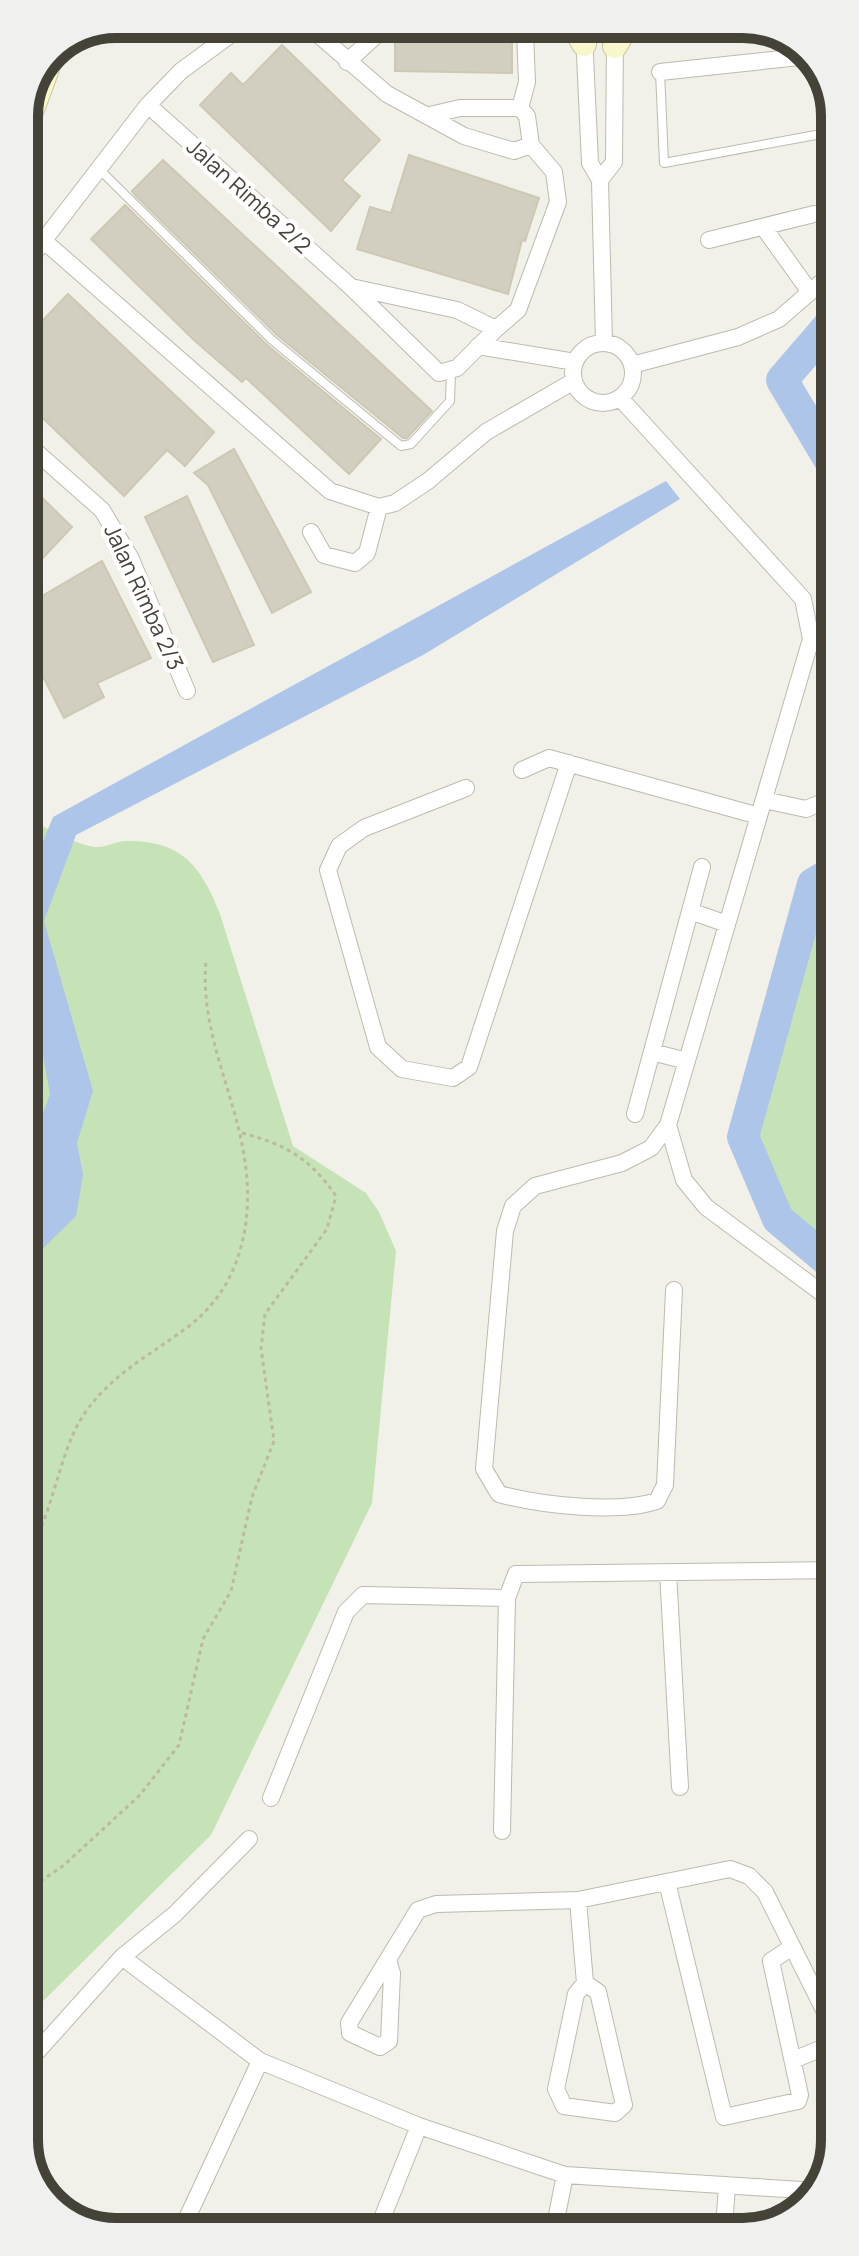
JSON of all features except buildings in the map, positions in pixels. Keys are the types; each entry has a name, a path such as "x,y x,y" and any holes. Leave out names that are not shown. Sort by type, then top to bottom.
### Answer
{"street":[{"path":"38,248 148,105 181,71 226,38"},
{"path":"321,38 387,94 464,136 514,151 531,145"},
{"path":"347,62 374,38"},
{"path":"520,108 527,82 525,38"},
{"path":"581,38 590,163 600,180 604,342"},
{"path":"600,180 614,162 616,38"},
{"path":"660,72 795,58"},
{"name":"Jalan Rimba 2/2","path":"148,105 351,287 430,367 439,373 451,372"},
{"path":"430,115 460,108 520,108 527,116 531,145 554,172 558,202 518,310 451,372"},
{"path":"709,240 814,214"},
{"path":"764,228 810,292"},
{"path":"44,241 330,491 379,507 410,494 486,432 574,381"},
{"path":"632,365 738,337 779,319 821,282"},
{"name":"Jalan Rimba 2/2","path":"351,287 457,310 496,329"},
{"path":"604,342 622,349 632,365 632,383 620,398 611,402 593,401 578,390 574,381 575,362 586,348 604,342"},
{"path":"478,346 575,362"},
{"path":"620,398 803,599 811,639 668,1125 651,1148 622,1163 535,1186 513,1206 505,1231 484,1469 499,1494 520,1499 635,1508 657,1501 665,1485 674,1290"},
{"name":"Jalan Rimba 2/3","path":"38,453 102,510 130,557 187,691"},
{"path":"311,532 324,555 355,563 367,553 379,507"},
{"path":"811,639 821,643"},
{"path":"522,770 549,758 761,808 806,809 821,803"},
{"path":"466,788 364,828 339,846 328,870 378,1047 402,1069 453,1078 469,1067 569,763"},
{"path":"635,1114 702,867"},
{"path":"690,911 727,924"},
{"path":"652,1052 687,1061"},
{"path":"668,1125 684,1180 706,1207 821,1292"},
{"path":"502,1831 507,1598 516,1574 821,1570"},
{"path":"668,1572 680,1787"},
{"path":"271,1798 346,1612 363,1595 507,1598"},
{"path":"38,2051 122,1957 175,1914 249,1839"},
{"path":"389,1963 392,1973 389,2041 380,2047 348,2028 418,1910 436,1904 578,1900 730,1869 749,1876 765,1892 821,2004"},
{"path":"667,1882 724,2117 798,2101 793,2060 771,1961 792,1947"},
{"path":"578,1900 585,1983 576,1994 556,2089 558,2100 564,2106 615,2113 624,2105 598,1992 585,1983"},
{"path":"122,1957 260,2061 419,2126 565,2175 802,2190"},
{"path":"793,2060 821,2049"},
{"path":"187,2218 260,2061"},
{"path":"382,2218 419,2126"},
{"path":"556,2218 565,2175"},
{"path":"725,2218 727,2185"}],"lane":[{"path":"660,72 664,163 821,134"},
{"path":"99,169 272,340 401,446 411,444 450,401 451,372"}],"path":[{"path":"38,1524 80,1420 121,1371 188,1328 216,1300 242,1254 247,1183 242,1133 211,1038 204,985 206,961"},
{"path":"38,1883 63,1866 139,1796 179,1745 203,1639 231,1591 252,1497 274,1441 261,1348 265,1314 327,1229 336,1196 318,1169 274,1141 242,1133"}],"green space":[{"path":"38,825 95,847 126,841 162,845 187,859 197,870 220,914 293,1146 366,1193 379,1212 396,1251 372,1503 211,1835 38,2006"},
{"path":"821,879 821,1255 778,1219 743,1137 813,884"}],"water":[{"path":"666,481 680,499 423,655 76,835 44,921 93,1091 77,1143 83,1175 76,1216 38,1253 38,1127 50,1094 38,1028 38,854 53,817"}],"waterway":[{"path":"821,335 782,380 821,446"},
{"path":"821,879 813,884 743,1137 778,1219 821,1255"}]}
